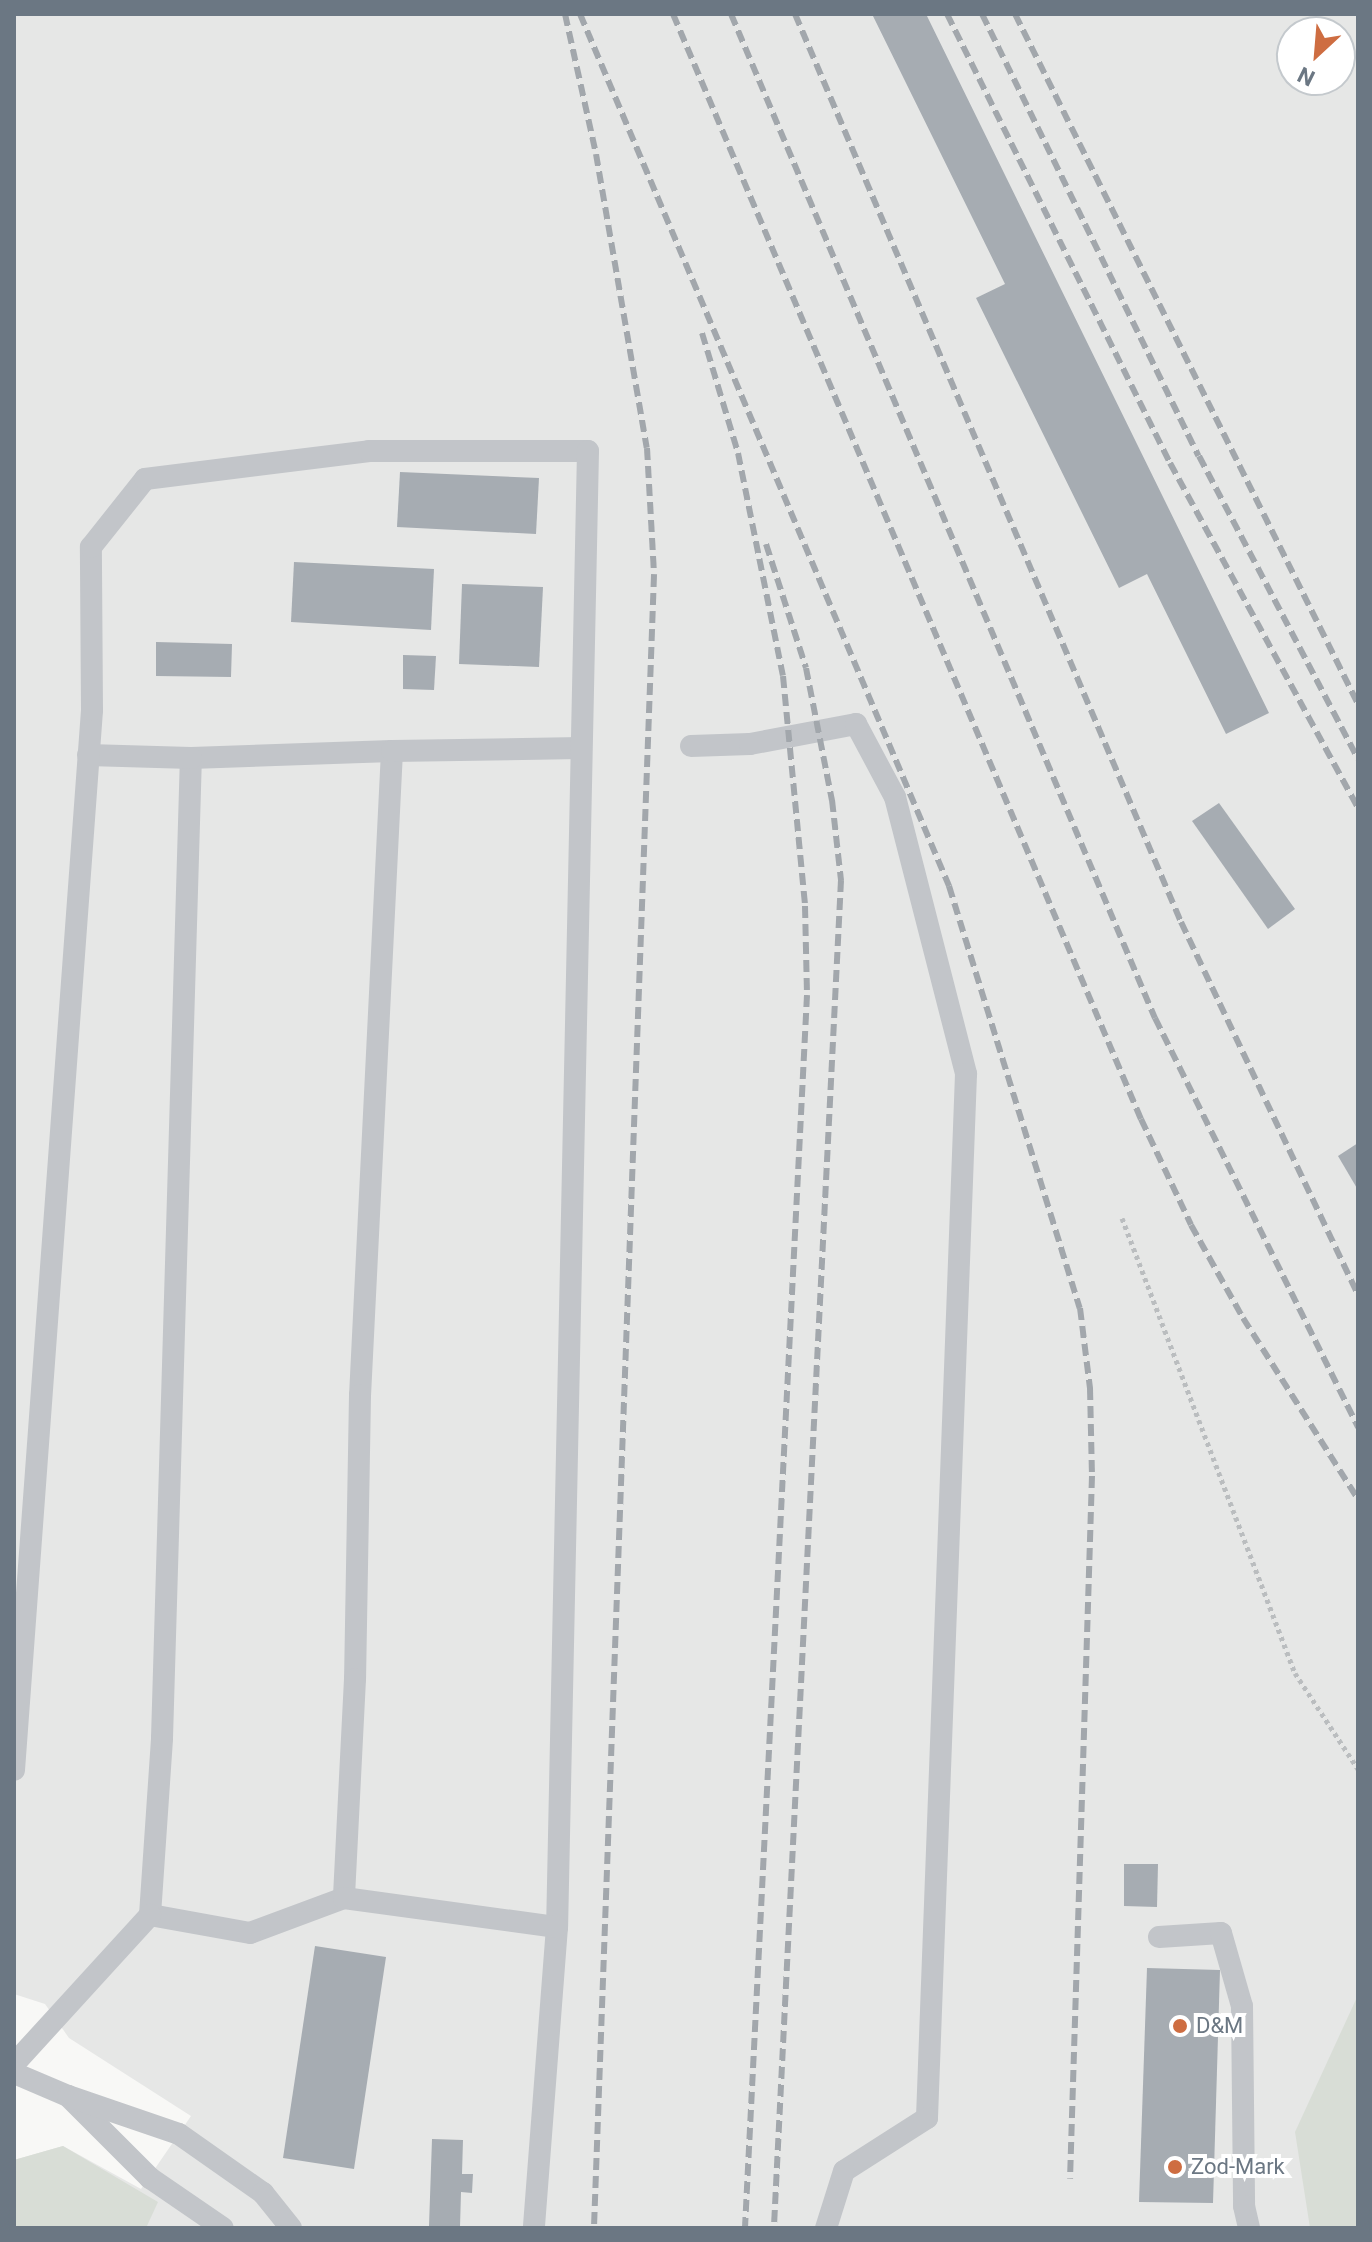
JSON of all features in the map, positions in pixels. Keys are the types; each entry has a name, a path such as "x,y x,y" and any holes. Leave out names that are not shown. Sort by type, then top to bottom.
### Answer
{"lane":[{"path":"14,1770 88,755 91,547 145,479 369,451 588,451 557,1927 534,2228"},
{"path":"691,746 750,744 856,724 895,797 966,1074 927,2118 844,2171 826,2228"},
{"path":"88,755 191,758 581,748"},
{"path":"344,1898 355,1679 360,1395 392,751"},
{"path":"14,2064 150,1915 162,1723 191,758"},
{"path":"150,1915 250,1933 344,1898 557,1927"},
{"path":"1159,1937 1221,1933 1242,2006 1244,2206 1249,2228"},
{"path":"14,2073 68,2096 179,2134 263,2193 291,2228"},
{"path":"68,2096 150,2178 223,2228"}],"path":[{"path":"1122,1218 1295,1673 1358,1769"}],"shaded area":[{"path":"14,14 1358,14 1358,2228 14,2228 14,2160 63,2146 141,2189 191,2116 69,2038 45,2004 14,1994"},
{"path":"1358,1995 1358,2228 1310,2228 1295,2132"},
{"path":"63,2146 158,2202 146,2228 14,2228 14,2160"}],"building":[{"path":"872,14 926,14 1269,713 1226,734 1147,574 1119,588 976,298 1005,284"},
{"path":"400,472 539,478 536,534 397,527"},
{"path":"294,562 434,569 431,630 291,622"},
{"path":"462,584 543,587 539,667 459,664"},
{"path":"156,642 232,644 231,677 156,676"},
{"path":"403,655 436,656 434,690 403,689"},
{"path":"1219,803 1295,909 1268,929 1192,821"},
{"path":"1358,1143 1358,1190 1338,1156"},
{"path":"1124,1864 1158,1864 1157,1907 1124,1906"},
{"path":"315,1946 386,1957 354,2169 283,2158"},
{"path":"1147,1968 1220,1970 1213,2203 1139,2202"},
{"path":"432,2139 463,2140 462,2174 473,2174 472,2193 461,2192 460,2227 429,2226"}],"railway":[{"path":"565,14 596,154 647,448 654,575 594,2228"},
{"path":"580,14 949,886 1080,1308 1090,1388 1092,1476 1070,2179"},
{"path":"673,14 1141,1119 1191,1225 1243,1318 1358,1499"},
{"path":"731,14 1155,1018 1358,1427"},
{"path":"795,14 1181,922 1358,1295"},
{"path":"947,14 1170,463 1358,808"},
{"path":"982,14 1199,456 1358,759"},
{"path":"1015,14 1358,704"},
{"path":"702,333 738,453 783,676 805,906 807,995 745,2228"},
{"path":"766,544 806,668 832,800 841,880 774,2228"}],"place":[{"name":"D&M","path":"1180,2026"},
{"name":"Zod-Mark","path":"1175,2167"}]}
